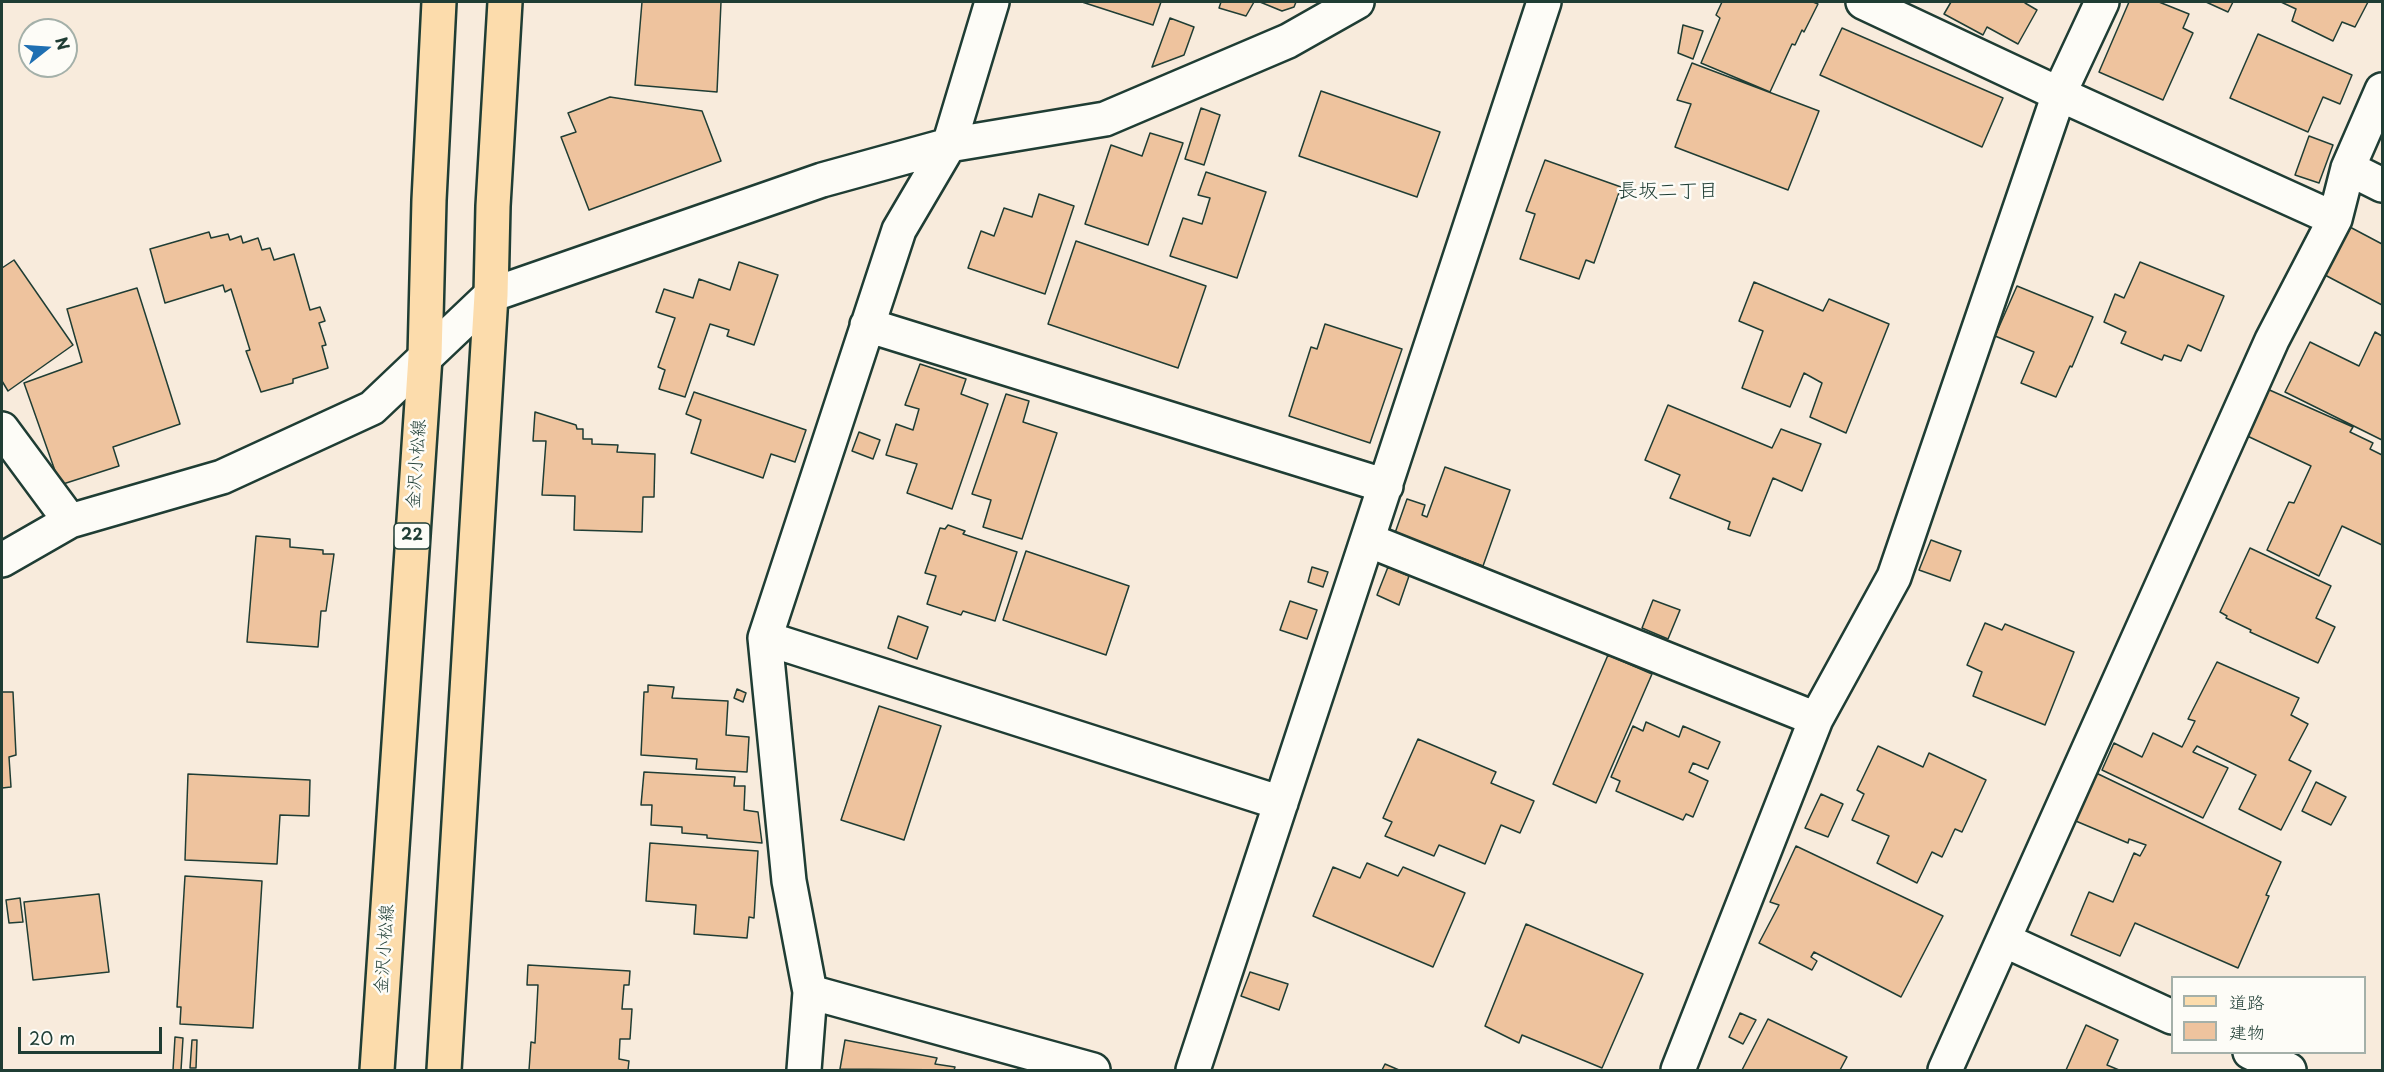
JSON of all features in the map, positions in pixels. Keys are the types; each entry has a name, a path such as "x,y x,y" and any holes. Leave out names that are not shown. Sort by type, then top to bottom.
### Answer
{"main road":[{"name":"金沢小松線","path":"377,1071 424,357 439,2"},
{"path":"444,1071 491,296 505,2"}],"street":[{"path":"804,1071 810,992 789,881 765,638 899,230 949,145 992,2"},
{"path":"4,556 70,521 222,477 372,408 491,296 822,180 949,145 1105,119 1288,41 1357,2"},
{"path":"1193,1071 1544,2"},
{"path":"1863,2 2334,219"},
{"path":"1678,1071 1816,719 1894,577 2059,94 2102,2"},
{"path":"1945,1071 2272,340 2334,219 2348,168 2382,90"},
{"path":"2348,168 2382,185"},
{"path":"867,325 1386,486"},
{"path":"2,429 70,521"},
{"path":"1368,540 1816,719"},
{"path":"765,638 1281,803"},
{"path":"2004,940 2171,1017"},
{"path":"810,992 1093,1071"},
{"path":"2252,1054 2289,1071"}],"building":[{"path":"642,2 721,2 717,92 635,85"},
{"path":"1082,2 1161,2 1153,25"},
{"path":"1221,2 1254,2 1246,16 1219,8"},
{"path":"1260,2 1296,2 1294,7 1282,11"},
{"path":"1722,2 1813,2 1818,4 1804,32 1802,30 1795,45 1792,44 1770,92 1701,63 1720,18 1716,15"},
{"path":"1951,2 2026,2 2037,10 2018,44 1987,27 1983,35 1944,14"},
{"path":"2129,2 2159,2 2189,14 2183,28 2193,33 2163,100 2099,72"},
{"path":"2206,2 2233,2 2228,12"},
{"path":"2281,2 2368,2 2355,27 2342,22 2333,41 2292,21 2296,9"},
{"path":"1170,18 1194,27 1184,55 1152,67"},
{"path":"1683,25 1703,31 1693,59 1678,53"},
{"path":"1842,28 2003,98 1982,147 1820,75"},
{"path":"2258,34 2352,75 2340,104 2323,97 2308,132 2230,98"},
{"path":"1692,63 1819,111 1788,190 1675,147 1691,104 1677,100"},
{"path":"1321,91 1440,132 1417,197 1299,156"},
{"path":"610,97 702,111 721,161 589,210 561,137 576,132 568,113"},
{"path":"1201,108 1220,115 1204,165 1185,159"},
{"path":"1150,133 1183,143 1148,245 1085,224 1111,145 1142,156"},
{"path":"2309,136 2333,145 2319,183 2295,175"},
{"path":"1545,160 1621,187 1594,263 1586,260 1579,279 1520,259 1535,214 1526,211"},
{"path":"1206,172 1266,192 1237,278 1170,256 1183,218 1202,224 1210,198 1198,195"},
{"path":"1039,194 1074,206 1045,294 968,268 981,231 994,236 1004,208 1032,217"},
{"path":"2348,226 2382,244 2382,305 2323,274"},
{"path":"209,232 211,238 228,234 230,240 241,236 243,243 258,238 262,250 270,248 274,260 294,254 310,310 320,307 325,321 319,323 326,345 322,346 328,368 293,379 293,383 261,392 246,351 250,350 231,289 225,292 223,285 165,303 150,249"},
{"path":"1076,241 1206,286 1178,368 1048,324"},
{"path":"14,260 73,345 8,391 2,381 2,268"},
{"path":"739,262 778,275 754,345 727,336 729,330 710,324 685,397 659,389 665,370 658,367 675,318 656,312 664,289 693,298 699,279 730,290"},
{"path":"2140,262 2224,296 2201,351 2188,345 2181,361 2164,355 2162,360 2121,343 2126,332 2104,322 2115,294 2124,298"},
{"path":"1754,282 1823,311 1829,299 1889,324 1846,433 1810,417 1822,383 1804,373 1790,407 1742,388 1763,331 1739,321"},
{"path":"2017,286 2093,317 2072,367 2070,366 2056,397 2021,383 2034,352 1995,336"},
{"path":"137,288 180,424 113,447 119,466 60,485 24,383 82,362 67,309"},
{"path":"1325,324 1402,349 1370,443 1289,416 1311,347 1317,349"},
{"path":"2375,332 2382,336 2382,440 2285,392 2310,342 2359,366"},
{"path":"920,364 966,379 961,394 988,404 952,509 907,493 917,464 886,455 896,424 913,430 919,409 905,405"},
{"path":"2265,388 2353,427 2350,432 2373,443 2370,449 2382,455 2382,545 2342,526 2319,576 2267,550 2289,502 2294,503 2311,466 2243,434"},
{"path":"694,392 806,430 795,462 771,454 763,478 691,453 701,420 686,414"},
{"path":"1006,394 1029,401 1023,422 1057,433 1022,539 983,527 991,500 972,494"},
{"path":"1668,405 1772,448 1781,429 1821,444 1802,491 1773,478 1750,536 1728,529 1730,522 1670,498 1680,475 1645,460"},
{"path":"535,412 576,425 577,429 583,429 583,439 592,439 592,444 618,445 617,452 655,454 654,497 643,497 642,532 574,530 575,496 542,495 546,441 533,441"},
{"path":"859,432 880,440 873,459 852,451"},
{"path":"1445,467 1510,490 1483,566 1395,533 1407,499 1425,505 1422,515 1427,517"},
{"path":"948,525 965,531 963,534 1017,552 995,621 963,611 961,615 927,604 936,576 925,573 940,528 945,529"},
{"path":"256,536 290,539 290,547 323,550 323,554 334,554 326,611 321,611 318,647 247,642"},
{"path":"1931,540 1961,551 1950,581 1919,570"},
{"path":"2250,548 2331,586 2316,618 2335,627 2318,663 2250,632 2251,630 2226,618 2227,616 2220,612"},
{"path":"1026,551 1129,586 1106,655 1003,620"},
{"path":"1312,567 1328,572 1323,587 1308,582"},
{"path":"1388,567 1409,576 1399,605 1377,595"},
{"path":"1653,600 1680,610 1668,639 1642,628"},
{"path":"1290,601 1317,610 1307,639 1280,630"},
{"path":"898,616 928,627 917,659 888,648"},
{"path":"1985,623 2002,630 2005,624 2074,652 2045,725 1973,696 1982,672 1967,665"},
{"path":"1608,655 1652,674 1596,803 1553,784"},
{"path":"2217,662 2299,698 2291,715 2308,724 2289,760 2311,771 2281,830 2239,809 2256,775 2197,746 2193,752 2228,768 2203,818 2102,770 2114,743 2142,757 2153,733 2182,747 2195,721 2188,719"},
{"path":"648,685 674,687 672,698 728,701 726,735 749,737 747,772 696,769 697,759 641,755 644,692 648,692"},
{"path":"737,689 746,693 743,702 734,698"},
{"path":"2,692 13,692 16,755 9,757 11,787 2,788"},
{"path":"879,706 941,726 904,840 841,820"},
{"path":"1646,722 1679,737 1683,726 1720,742 1708,769 1693,763 1689,772 1708,781 1693,817 1686,814 1683,820 1616,791 1620,781 1611,777 1633,726 1643,731"},
{"path":"1418,739 1496,772 1491,783 1534,801 1520,833 1501,825 1485,864 1439,845 1434,856 1385,836 1392,822 1383,818"},
{"path":"1878,746 1923,767 1929,753 1986,780 1962,832 1955,829 1942,857 1932,852 1917,883 1877,863 1889,836 1852,820 1864,794 1857,790"},
{"path":"2092,771 2281,862 2238,968 2135,923 2120,956 2071,935 2089,892 2113,902 2134,853 2140,856 2146,845 2129,839 2128,843 2071,819"},
{"path":"644,772 735,777 734,786 745,786 744,810 758,812 762,843 707,838 707,835 682,833 682,827 651,825 652,805 641,805"},
{"path":"188,774 310,780 309,816 280,815 277,864 185,860"},
{"path":"2316,782 2346,797 2331,825 2302,811"},
{"path":"1821,794 1843,804 1828,837 1805,828"},
{"path":"650,843 758,851 754,918 749,917 747,938 694,934 696,905 646,901"},
{"path":"1796,846 1943,916 1901,997 1814,952 1811,957 1817,961 1812,970 1759,943 1779,905 1770,902"},
{"path":"1367,863 1398,876 1403,867 1465,893 1433,967 1313,916 1333,867 1360,878"},
{"path":"185,876 262,881 253,1028 180,1024 181,1007 177,1007"},
{"path":"99,894 109,972 33,980 24,902"},
{"path":"20,898 23,922 9,923 6,900"},
{"path":"1526,924 1643,974 1602,1068 1522,1035 1519,1043 1485,1026"},
{"path":"528,965 630,971 629,985 624,985 622,1009 632,1009 630,1039 620,1039 619,1059 629,1061 628,1070 529,1070 531,1042 535,1043 538,985 527,985"},
{"path":"1250,972 1288,984 1279,1010 1241,996"},
{"path":"1740,1013 1756,1020 1743,1044 1729,1037"},
{"path":"1768,1019 1847,1057 1840,1070 1742,1070"},
{"path":"2086,1025 2118,1040 2107,1065 2119,1070 2066,1070"},
{"path":"175,1037 183,1038 181,1070 173,1070"},
{"path":"192,1040 197,1040 196,1068 190,1068"},
{"path":"845,1040 937,1058 935,1064 955,1067 954,1070 840,1069"},
{"path":"1385,1064 1399,1070 1382,1070"}],"district":[{"name":"長坂二丁目","path":"1668,191"}]}
